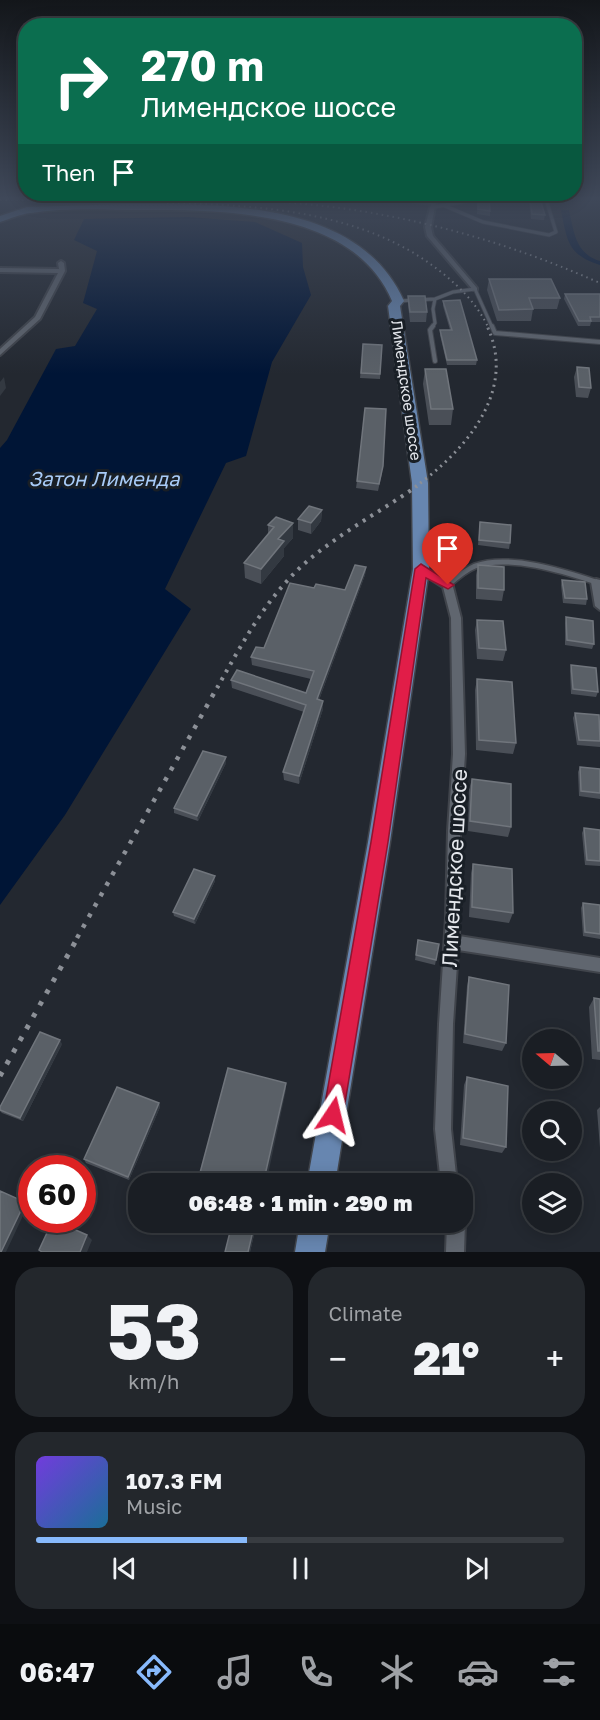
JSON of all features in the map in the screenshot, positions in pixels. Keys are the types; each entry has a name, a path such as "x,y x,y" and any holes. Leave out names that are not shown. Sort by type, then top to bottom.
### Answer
{"main road":[{"path":"365,257 377,265 395,294"},
{"name":"Лимендское шоссе","path":"323,1173 379,842 421,569 420,483 394,306 395,294"},
{"path":"310,1252 313,1233"}],"street":[{"path":"447,257 475,289"},
{"path":"0,270 61,267 38,318 0,353"},
{"path":"421,569 448,585"},
{"path":"596,582 600,606"},
{"name":"Лимендское шоссе","path":"448,585 456,618 459,754 443,1129 448,1173"},
{"path":"452,942 600,965"},
{"path":"455,1252 456,1233"}],"lane":[{"path":"395,294 435,299 453,292 475,289 495,333 600,342"},
{"path":"435,299 433,309 435,323 430,330 435,361"},
{"path":"448,585 478,565 514,564 577,575 596,582"}],"water":[{"name":"Затон Лименда","path":"95,257 303,257 311,295 272,362 246,456 226,463 165,589 191,609 65,815 0,905 0,448 7,440 56,349 75,346 97,309 83,303"},
{"path":"582,257 591,257 600,261 600,265"}],"building":[{"path":"489,279 551,279 560,298 529,298 533,309 499,310"},
{"path":"565,294 600,294 600,317 590,317 591,321 579,321"},
{"path":"408,296 425,296 427,312 410,312"},
{"path":"460,300 477,360 447,360 440,330 452,330 443,301"},
{"path":"363,344 382,345 380,374 361,373"},
{"path":"577,367 589,368 591,388 579,387"},
{"path":"425,369 446,369 453,409 431,409"},
{"path":"365,408 386,409 383,466 379,484 357,481"},
{"path":"309,506 322,510 311,523 298,519"},
{"path":"276,517 293,523 278,539 284,541 261,569 244,563 274,527 268,525"},
{"path":"480,522 511,525 510,543 479,540"},
{"path":"355,565 366,567 317,699 323,701 299,776 283,772 306,705 231,680 237,670 306,693 314,671 251,657 256,647 264,648 290,583 314,588 316,584 345,590"},
{"path":"478,565 504,567 504,590 478,588"},
{"path":"562,580 585,582 587,599 565,598"},
{"path":"566,617 593,621 594,644 567,640"},
{"path":"477,620 503,621 506,650 479,648"},
{"path":"571,665 596,668 598,692 573,689"},
{"path":"477,679 512,682 516,743 479,740"},
{"path":"575,713 599,715 600,741 579,740"},
{"path":"203,751 226,757 197,816 174,808"},
{"path":"580,767 600,769 600,793 581,791"},
{"path":"472,779 511,784 511,827 470,821"},
{"path":"584,828 600,830 600,861 587,860"},
{"path":"473,864 512,869 513,913 472,907"},
{"path":"194,869 215,876 194,919 173,912"},
{"path":"583,903 600,905 600,934 585,932"},
{"path":"418,940 439,944 436,960 416,955"},
{"path":"469,977 509,985 506,1043 465,1034"},
{"path":"594,998 600,999 600,1051 598,1051"},
{"path":"40,1032 60,1040 20,1118 0,1110 0,1107"},
{"path":"228,1068 286,1083 266,1173 200,1173"},
{"path":"467,1077 508,1086 506,1147 463,1138"},
{"path":"117,1087 159,1103 128,1177 96,1164 96,1155 86,1155"},
{"path":"0,1191 18,1199 18,1217 0,1252"},
{"path":"47,1233 87,1235 80,1252 42,1252 39,1250"},
{"path":"230,1233 252,1233 248,1252 225,1252"}],"railway":[{"path":"419,257 462,290 488,327"},
{"path":"536,257 600,283"},
{"path":"415,487 452,456 468,437 491,396 496,374 495,350 487,326"},
{"path":"217,688 256,622 290,577 331,543 417,486"},
{"path":"77,938 218,686"},
{"path":"0,1076 78,937"}],"route":[{"path":"333,1115 379,842 421,569 448,585"}]}
